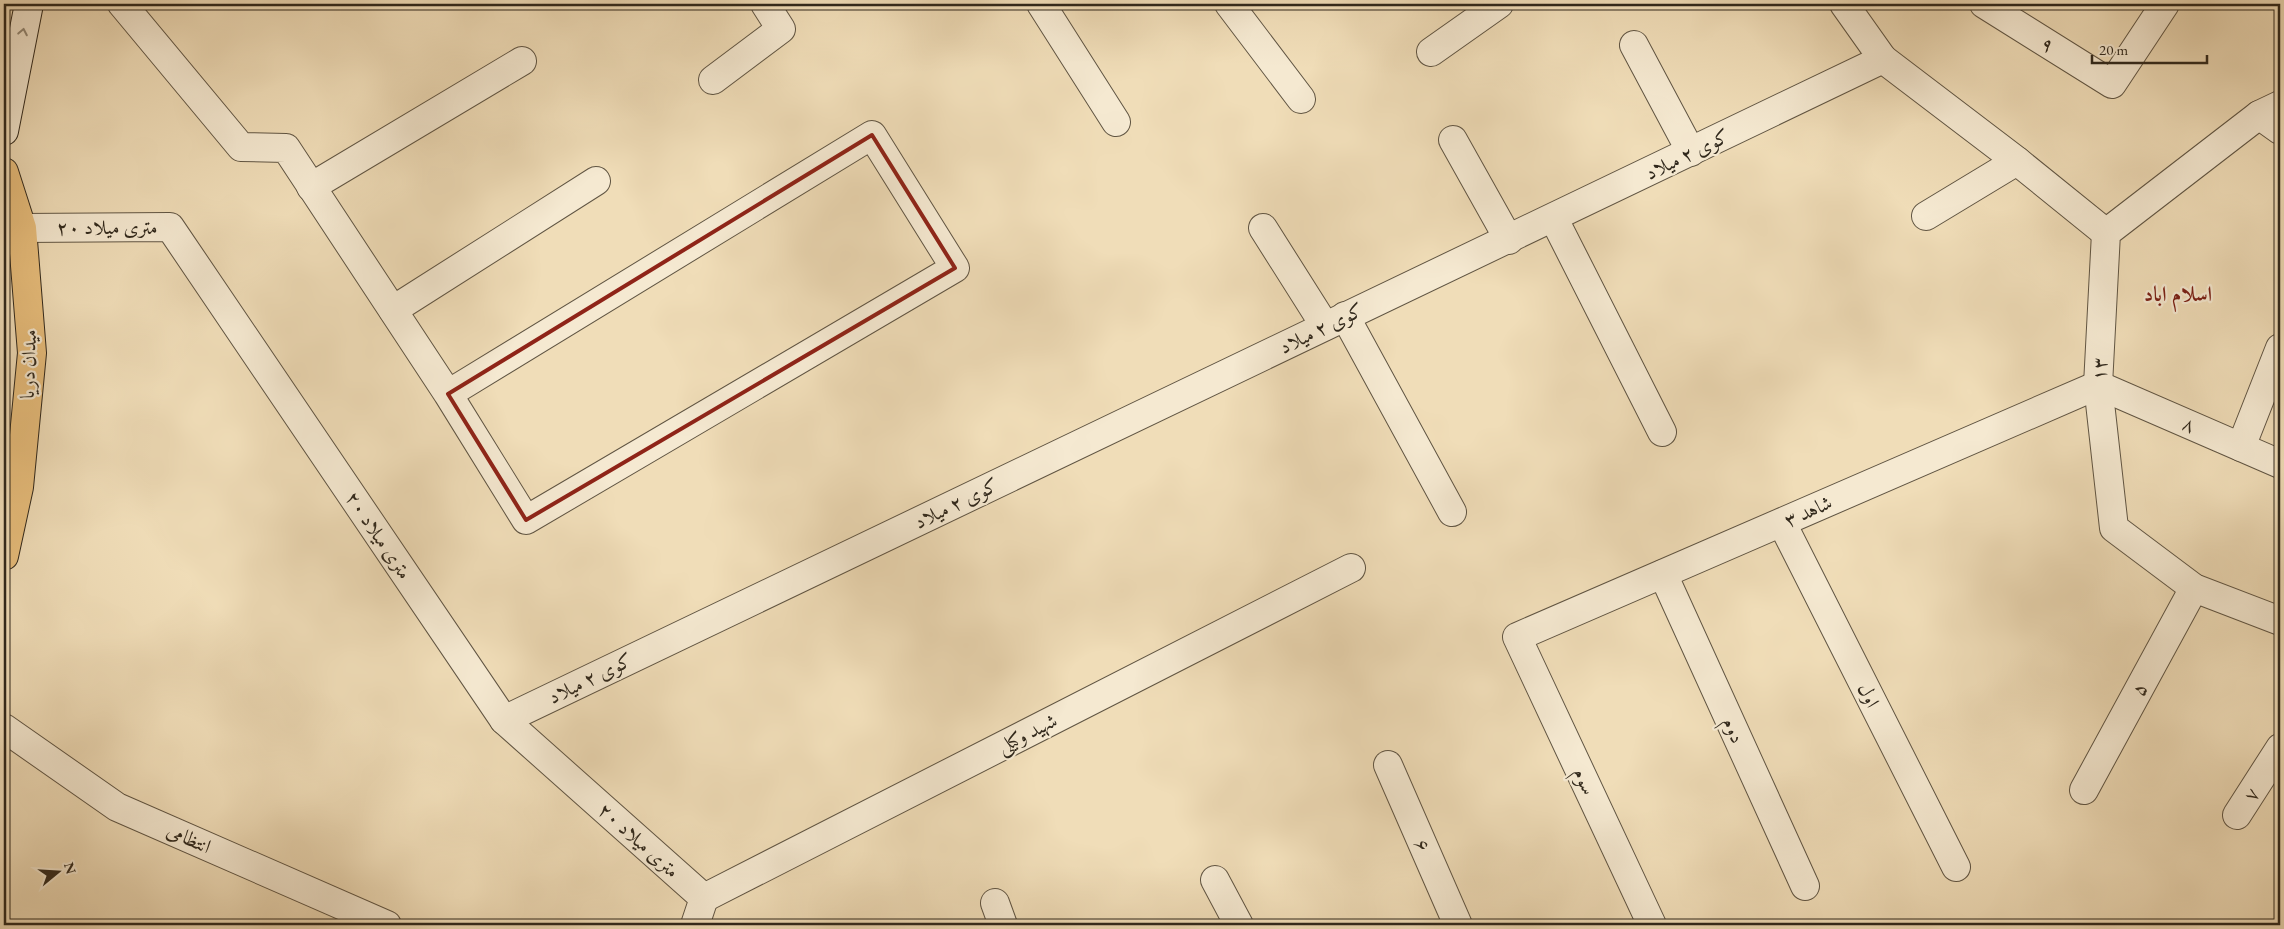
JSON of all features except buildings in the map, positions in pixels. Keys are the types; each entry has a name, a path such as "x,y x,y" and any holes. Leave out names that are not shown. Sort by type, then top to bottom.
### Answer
{"main road":[{"name":"میدان دریا","path":"4,172 22,228 32,353 18,488 4,556"}],"street":[{"path":"4,131 28,4"},
{"path":"122,4 241,147 286,148 448,394 526,520 955,268 872,135 448,394"},
{"path":"712,80 781,29 765,4"},
{"path":"1040,4 1116,122"},
{"path":"1229,4 1301,99"},
{"path":"1431,52 1499,4"},
{"path":"1844,4 1883,59 2017,161 2106,233 2273,117"},
{"name":"۹","path":"1984,4 2112,84 2165,4"},
{"path":"1634,45 1691,152"},
{"name":"کوی ۲ میلاد","path":"504,720 1335,321 1509,240 1883,59"},
{"path":"311,187 522,61"},
{"path":"1453,140 1509,240"},
{"path":"1926,216 2017,161"},
{"path":"393,310 596,181"},
{"path":"1554,218 1662,432"},
{"name":"۲۰ متری میلاد","path":"22,228 170,227 504,720 704,898"},
{"path":"1263,228 1335,321 1452,512"},
{"name":"۱۳","path":"2106,233 2098,385 2114,528 2194,588 2280,621"},
{"path":"2241,447 2280,348"},
{"name":"۸","path":"2098,385 2280,464"},
{"name":"شاهد ۳","path":"1517,638 2098,385"},
{"name":"اول","path":"1782,523 1956,867"},
{"name":"شهید وکیلی","path":"704,898 1351,568"},
{"name":"دوم","path":"1662,574 1805,886"},
{"name":"۵","path":"2084,790 2194,588"},
{"name":"سوم","path":"1517,638 1652,925"},
{"name":"انتظامی","path":"4,728 117,807 387,925"},
{"name":"۷","path":"2237,815 2280,748"},
{"name":"۶","path":"1388,764 1458,925"},
{"path":"1215,880 1239,925"},
{"path":"695,925 704,898"}],"highlighted area":[{"path":"872,135 955,268 526,520 448,394"}],"district":[{"name":"اسلام اباد","path":"2178,293"}]}
